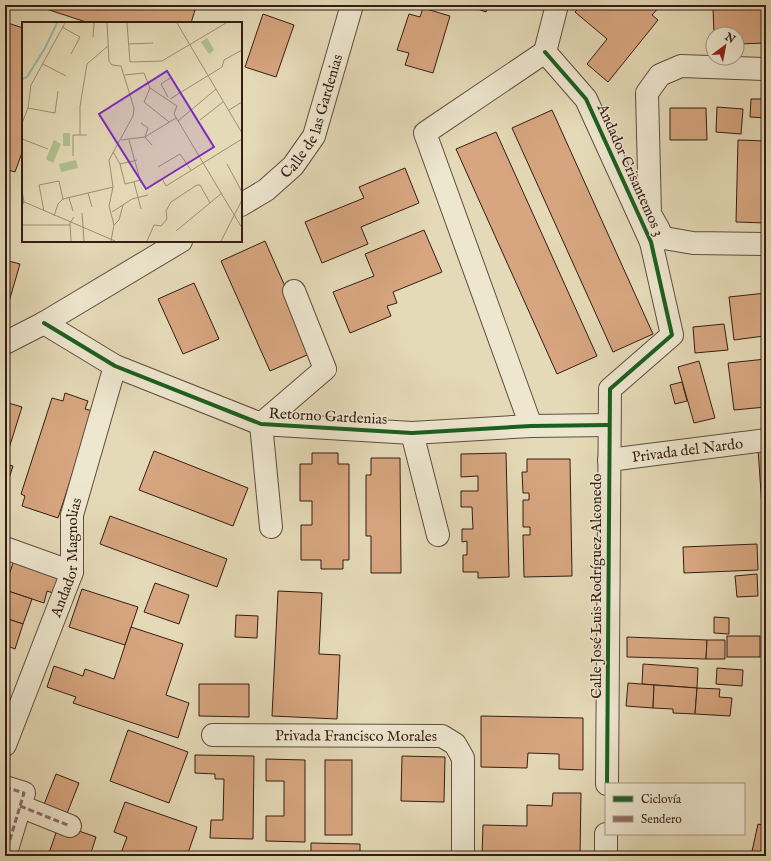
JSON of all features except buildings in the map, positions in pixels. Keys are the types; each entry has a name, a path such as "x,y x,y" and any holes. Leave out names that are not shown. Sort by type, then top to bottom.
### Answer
{"street":[{"name":"Calle de las Gardenias","path":"242,204 266,190 293,166 314,136 352,5"},
{"path":"531,426 425,133 545,52 557,5"},
{"name":"Andador Crisantemos 3","path":"545,52 586,99 657,240 672,335 610,389"},
{"path":"766,69 680,66 660,76 647,94 650,214 657,240 693,243 766,244"},
{"path":"5,343 44,323 179,242"},
{"path":"270,527 261,424 325,369 294,291"},
{"name":"Retorno Gardenias","path":"44,323 115,366 261,424 412,432 531,426 609,425"},
{"name":"Andador Magnolias","path":"5,744 72,572 72,515 115,366"},
{"name":"Calle José Luis Rodríguez Alconedo","path":"607,783 610,389"},
{"path":"412,432 438,535"},
{"name":"Privada del Nardo","path":"609,460 766,440"},
{"path":"5,548 72,572"},
{"name":"Privada Francisco Morales","path":"213,735 442,736 455,744 463,758 463,856"},
{"path":"5,787 24,793 5,856"},
{"path":"20,806 70,826"},
{"path":"606,835 606,856"}],"marked path":[{"path":"5,787 24,793 5,856"},
{"path":"20,806 70,826"}],"cycle path":[{"path":"545,52 586,99 651,242 672,335 610,389 607,783"},
{"path":"44,323 115,366 261,424 412,433 531,426 609,425"}]}
